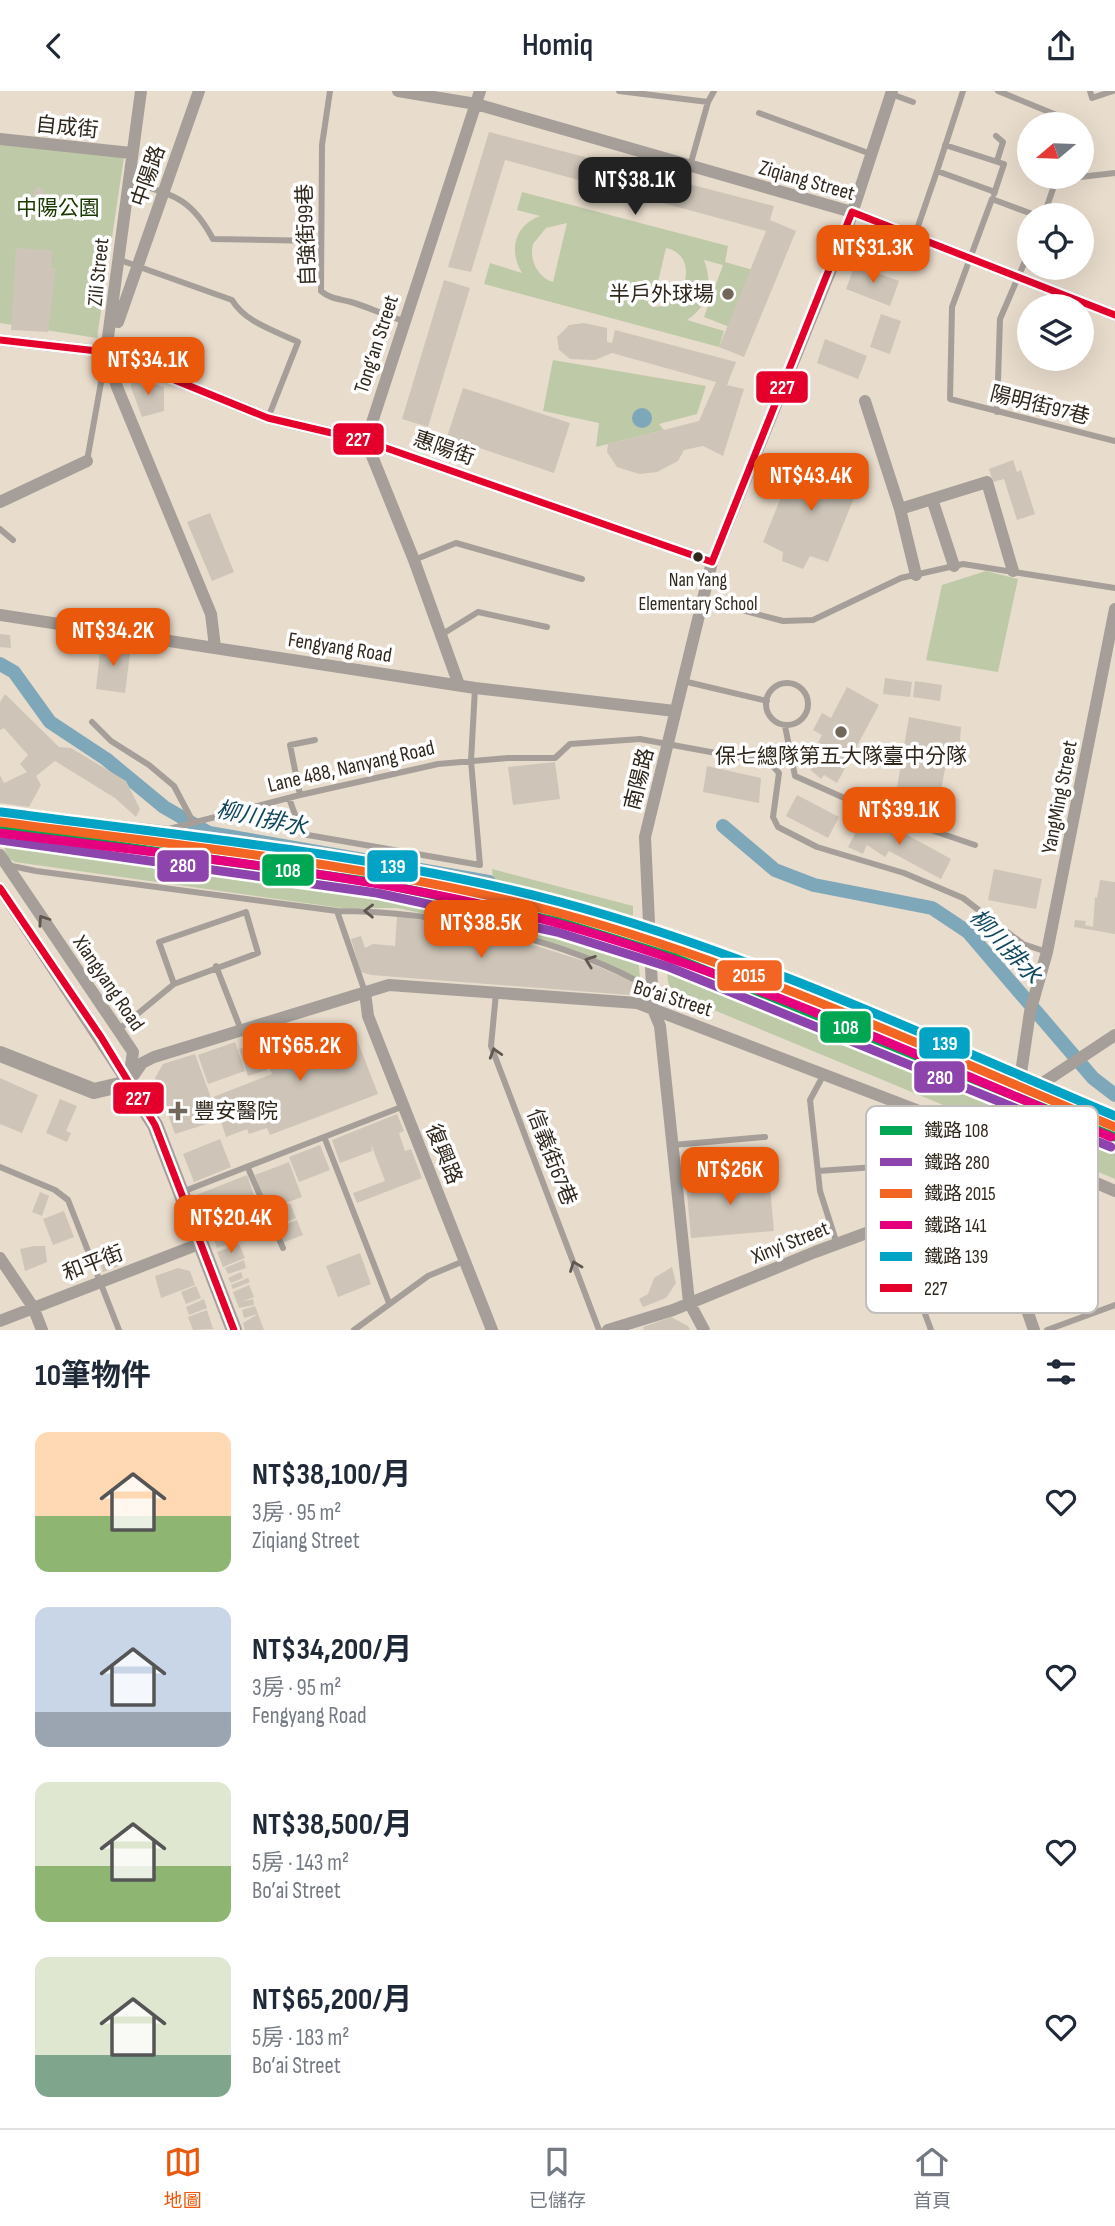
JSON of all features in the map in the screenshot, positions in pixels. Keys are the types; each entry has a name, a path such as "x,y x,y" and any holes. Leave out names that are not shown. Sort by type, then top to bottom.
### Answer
{"street":[{"name":"Zili Street","path":"141,91 106,352 117,387 211,614 215,647"},
{"name":"中陽路","path":"106,352 139,268 161,192 199,91"},
{"name":"Ziqiang Street","path":"398,91 478,97 690,166 852,212 1017,276"},
{"name":"南陽路","path":"689,1302 660,1026 653,1009 645,837 712,562 852,212 891,93"},
{"name":"Tong’an Street","path":"366,441 478,97"},
{"name":"自成街","path":"0,139 131,153"},
{"name":"Ziqiang Street","path":"1027,280 1115,315"},
{"name":"惠陽街","path":"0,340 106,352 268,418 366,441 712,562"},
{"path":"864,401 900,509 916,575"},
{"path":"366,441 414,560 459,685"},
{"path":"0,502 86,461"},
{"path":"900,509 987,482 1013,571"},
{"path":"932,499 954,566"},
{"name":"YangMing Street","path":"1022,1072 1034,991 1047,952 1115,609"},
{"name":"Fengyang Road","path":"0,615 475,688 675,711"},
{"name":"Xiangyang Road","path":"2,861 132,1052 128,1083"},
{"name":"Xiangyang Road","path":"0,888 128,1083"},
{"name":"Bo’ai Street","path":"128,1083 142,1063 389,985 637,1003 910,1106"},
{"name":"復興路","path":"365,992 368,1016 492,1330"},
{"path":"1017,1100 1069,1063 1114,1036"},
{"path":"0,1054 94,1091 128,1083 155,1125 234,1330"},
{"path":"1015,1106 1022,1072"},
{"name":"Bo’ai Street","path":"1098,1184 1115,1191"},
{"name":"Xinyi Street","path":"608,1330 689,1302 866,1233"},
{"name":"和平街","path":"0,1321 200,1244"},
{"path":"0,1258 33,1307 41,1330"},
{"path":"689,1302 704,1330"},
{"path":"1028,1313 1034,1330"}],"lane":[{"name":"自強街99巷","path":"330,91 322,145 320,291 327,297 354,303 377,314 404,321"},
{"path":"619,91 708,102"},
{"path":"690,166 708,102 714,91"},
{"path":"915,235 962,91"},
{"path":"998,91 1049,112"},
{"path":"1090,91 1092,98 1114,91"},
{"path":"891,93 913,102"},
{"path":"759,113 871,154"},
{"path":"996,136 1003,142 997,161"},
{"path":"945,145 1004,164 970,258"},
{"path":"937,171 1017,206"},
{"path":"1094,175 1115,173"},
{"path":"128,181 161,192 195,209 213,239 321,241"},
{"name":"陽明街97巷","path":"970,258 952,307 950,399 957,403 1115,441"},
{"path":"120,260 232,300 238,310 256,323 298,342 268,418"},
{"path":"997,412 1000,319 1018,280"},
{"path":"86,461 106,352"},
{"path":"0,529 13,540"},
{"path":"414,560 456,543 582,579"},
{"path":"703,600 783,621 813,620 901,578 963,564 1115,588"},
{"path":"441,635 478,612 547,627"},
{"path":"683,681 767,701"},
{"path":"786,683 800,687 805,692 807,713 798,723 785,726 769,716 767,701 773,688 786,683"},
{"path":"289,798 302,834 480,865 471,761 475,688"},
{"path":"92,722 111,741 149,765 174,786 193,822"},
{"path":"785,726 795,776 869,810 975,845"},
{"name":"Lane 488, Nanyang Road","path":"0,814 27,820 43,814 169,829 300,795 438,764 555,758 570,744 640,739 668,742 770,763 779,773 773,817 778,827 817,847 904,873 963,898 1023,944 1047,952"},
{"path":"300,795 290,745 315,740"},
{"path":"2,861 36,871 337,911 397,912 526,940 595,962 652,989"},
{"path":"337,911 365,992"},
{"path":"118,1030 174,985 258,953 246,912 159,942 174,985"},
{"path":"649,927 725,954 1022,1072"},
{"path":"216,967 241,1030"},
{"name":"信義街67巷","path":"496,993 491,1046 599,1330"},
{"path":"825,1073 810,1100 820,1191 837,1244"},
{"path":"180,1192 325,1139 404,1106"},
{"path":"673,1145 765,1137"},
{"path":"325,1139 389,1303"},
{"path":"0,1167 55,1190 68,1201 119,1330"},
{"path":"248,1168 283,1248"},
{"path":"818,1171 866,1168"},
{"path":"354,1330 428,1276 466,1260"},
{"path":"1098,1311 1115,1305"},
{"path":"925,1313 931,1330"},
{"path":"1047,1330 1093,1313"}],"green space":[{"name":"中陽公園","path":"0,143 124,157 97,338 0,323"},
{"path":"522,192 728,246 725,262 753,270 732,328 704,317 723,265 704,260 708,277 707,293 700,308 687,320 724,331 719,347 484,284 490,263 522,273 515,256 516,239 525,225 540,216 517,210","holes":["567,223 553,282 547,280 536,267 532,256 533,244 546,228","666,248 677,253 683,260 685,281 673,300 652,307"]},
{"path":"553,360 706,386 697,414 659,424 664,430 596,447 599,423 543,411"},
{"path":"986,571 1018,579 998,672 926,660 942,585"},
{"path":"1,839 243,869 482,911 560,931 638,956 640,979 594,958 515,933 397,908 341,908 15,862 8,858"},
{"path":"492,869 633,906 633,918 614,918 507,887 493,879"},
{"path":"668,965 1005,1102 1004,1106 946,1106 680,996 668,983"},
{"path":"1098,1140 1115,1147 1115,1179 1098,1172"}],"water":[{"path":"638,408 646,408 652,418 646,428 638,428 632,422 632,414"}],"building":[{"path":"489,132 774,206 770,220 796,231 744,357 719,347 766,231 505,160 471,272 448,267"},
{"path":"38,186 47,194 42,201 32,194"},
{"path":"16,248 52,250 51,268 56,268 48,332 11,330"},
{"path":"855,265 899,281 890,306 846,289"},
{"path":"444,280 470,288 428,427 402,419"},
{"path":"881,314 901,321 890,354 870,347"},
{"path":"584,323 607,328 607,342 612,343 615,330 736,362 727,385 744,389 723,456 703,446 684,450 678,461 657,472 639,474 617,467 607,452 608,444 699,421 716,382 612,353 595,360 570,359 559,350 557,337 569,325"},
{"path":"825,339 867,356 858,379 817,363"},
{"path":"131,379 164,387 164,411 142,417 131,387"},
{"path":"463,388 570,423 554,473 447,437"},
{"path":"798,455 860,483 828,562 810,556 803,569 782,561 783,552 763,542"},
{"path":"1013,460 1017,472 1021,470 1035,514 1017,520 1004,479 993,482 989,469"},
{"path":"210,513 234,572 212,581 187,522"},
{"path":"0,634 10,635 11,648 0,647"},
{"path":"101,643 131,646 125,693 96,689"},
{"path":"885,678 912,682 910,697 883,694"},
{"path":"915,681 942,685 940,701 913,697"},
{"name":"保七總隊第五大隊臺中分隊","path":"847,687 879,705 837,783 824,775 821,779 806,766 822,735 813,730 822,713 831,718"},
{"path":"5,694 59,747 71,748 126,781 140,809 136,817 115,798 55,761 36,776 41,785 29,807 0,803 0,775 4,783 27,772 20,764 28,755 4,728 0,730 0,702"},
{"path":"909,717 961,727 960,741 949,747 941,791 948,800 946,816 894,805"},
{"path":"555,762 560,799 513,805 508,767"},
{"path":"707,766 761,778 759,803 703,792"},
{"path":"797,795 839,817 828,838 786,816"},
{"path":"864,817 898,835 900,831 951,859 941,879 889,851 885,857 867,845 863,854 848,847"},
{"path":"994,869 1042,879 1036,909 988,900"},
{"path":"1100,880 1115,882 1115,934 1074,927 1075,920 1086,921 1085,925 1093,927 1095,897 1097,898"},
{"path":"397,916 475,929 543,948 587,962 639,984 629,995 371,975 361,972 351,939 361,936 365,948 373,944 395,946"},
{"path":"351,1024 378,1094 270,1135 267,1128 249,1134 247,1129 226,1137 213,1097 272,1074 265,1056 276,1052 291,1033 313,1026 343,1027"},
{"path":"235,1042 245,1071 208,1084 198,1055"},
{"path":"258,1043 267,1070 248,1076 239,1049"},
{"path":"195,1054 219,1120 175,1134 155,1078 163,1064"},
{"path":"0,1078 38,1095 22,1133 0,1124"},
{"path":"60,1099 77,1106 66,1131 71,1133 67,1142 46,1133"},
{"path":"397,1114 404,1131 399,1133 405,1151 411,1149 422,1178 357,1203 353,1193 385,1181 371,1144 372,1151 340,1163 332,1140"},
{"path":"220,1139 231,1167 194,1182 183,1154"},
{"path":"320,1145 330,1170 299,1182 289,1157"},
{"path":"289,1162 302,1197 267,1210 255,1175"},
{"path":"247,1175 257,1203 209,1222 196,1195"},
{"path":"769,1175 774,1231 691,1238 686,1182"},
{"path":"40,1192 49,1196 42,1216 32,1212"},
{"path":"290,1203 296,1218 274,1227 268,1212"},
{"path":"255,1209 263,1231 217,1248 209,1227"},
{"path":"64,1211 74,1237 53,1245 43,1219"},
{"path":"297,1220 303,1235 282,1243 276,1228"},
{"path":"239,1244 245,1258 223,1267 217,1252"},
{"path":"45,1246 47,1262 25,1271 20,1249"},
{"path":"116,1253 121,1265 103,1272 99,1259"},
{"path":"360,1253 371,1284 338,1297 326,1266"},
{"path":"244,1260 246,1268 228,1274 225,1268"},
{"path":"672,1267 676,1283 666,1298 643,1307 639,1299 648,1294 654,1278"},
{"path":"178,1268 190,1271 195,1285 161,1298 155,1276"},
{"path":"241,1272 243,1278 231,1283 228,1278"},
{"path":"248,1278 250,1282 233,1289 231,1285"},
{"path":"249,1285 254,1297 241,1302 253,1299 254,1305 239,1308 233,1292"},
{"path":"196,1286 201,1298 186,1304 181,1292"},
{"path":"204,1299 207,1308 189,1315 186,1307"},
{"path":"255,1306 258,1314 244,1318 242,1310"},
{"path":"207,1310 213,1329 193,1330 188,1317"},
{"path":"258,1314 264,1330 245,1330 243,1323"},
{"path":"671,1317 688,1326 690,1330 644,1330 643,1327"}],"waterway":[{"name":"柳川排水","path":"0,664 14,672 50,722 106,759 164,807 209,833 489,882"},
{"name":"柳川排水","path":"723,826 775,870 814,885 932,908 968,932 1093,1078 1115,1095"}],"rail line":[{"name":"139","path":"1,812 352,859 491,885 560,902 702,946 772,972 1092,1106"},
{"name":"2015","path":"0,822 351,869 490,896 559,913 631,934 771,984 1065,1106"},
{"name":"108","path":"0,829 379,883 560,922 673,957 1039,1106"},
{"name":"141","path":"0,833 350,879 489,906 557,923 628,944 768,994 1038,1106"},
{"name":"280","path":"0,840 377,893 557,932 669,967 1010,1106"},
{"name":"139","path":"1098,1109 1115,1116"},
{"name":"2015","path":"1098,1120 1115,1127"},
{"name":"108","path":"1098,1130 1115,1137"},
{"name":"141","path":"1098,1131 1111,1137"},
{"name":"280","path":"1098,1142 1111,1147"}],"transit line":[{"name":"227","path":"852,212 1115,315"},
{"name":"227","path":"712,562 852,212"},
{"name":"227","path":"0,340 106,352 268,418 366,441 712,562"},
{"name":"227","path":"0,888 101,1037 155,1125 234,1330"}],"place":[{"name":"半戶外球場","path":"728,294"},
{"name":"Nan Yang Elementary School","path":"698,557"},
{"name":"保七總隊第五大隊臺中分隊","path":"841,732"},
{"name":"豐安醫院","path":"178,1111"}]}
